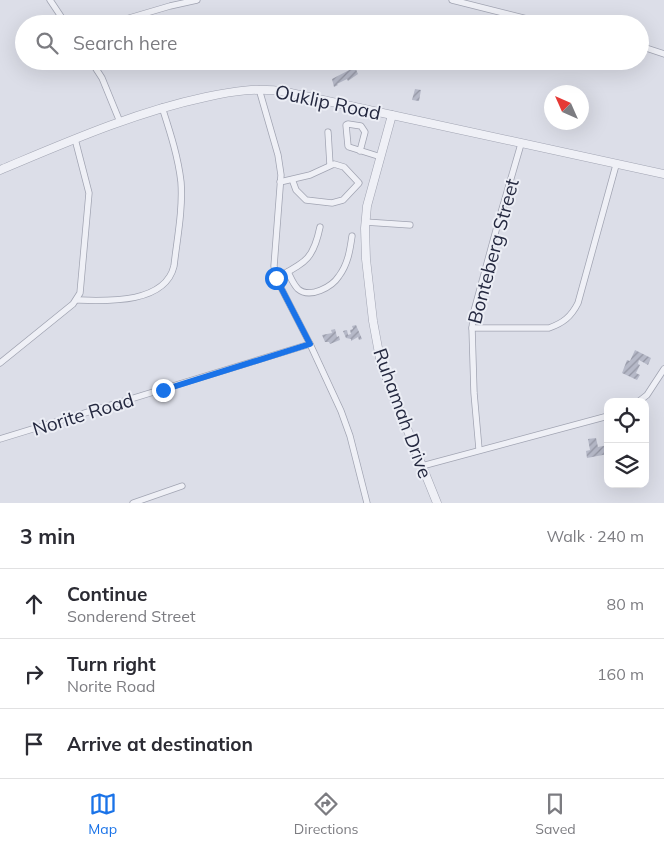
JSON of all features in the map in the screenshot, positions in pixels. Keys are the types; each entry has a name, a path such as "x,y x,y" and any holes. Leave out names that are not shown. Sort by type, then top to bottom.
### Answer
{"street":[{"path":"50,0 60,15"},
{"path":"140,15 197,0"},
{"path":"452,0 511,15"},
{"path":"649,49 664,54"},
{"path":"97,70 120,122"},
{"path":"259,89 278,156 280,182 274,266 276,278 310,344 347,428 367,503"},
{"name":"Ouklip Road","path":"0,170 75,139 162,107 225,93 259,89 286,92 664,174"},
{"path":"77,300 116,300 128,298 160,288 170,280 174,266 181,184 177,160 162,107"},
{"name":"Ruhamah Drive","path":"392,115 365,222 366,259 373,321 381,364 436,503"},
{"path":"360,150 364,131 360,126 346,125 347,144 360,150 381,157"},
{"path":"328,132 330,165"},
{"path":"0,363 77,300 81,288 89,193 75,139"},
{"name":"Bonteberg Street","path":"479,449 473,383 472,328 474,311 522,144"},
{"path":"280,182 292,179 310,175 334,164 344,167 359,182 338,202 332,203 306,200 296,190 292,179"},
{"path":"472,328 549,328 561,324 571,315 578,303 616,165"},
{"path":"365,222 410,225"},
{"path":"276,278 301,265 312,255 320,227"},
{"path":"288,272 296,287 303,292 312,292 326,288 339,276 345,265 350,252 352,236"},
{"name":"Norite Road","path":"0,439 310,344"},
{"path":"643,398 664,369"},
{"path":"422,466 479,449 604,417"},
{"path":"133,503 182,486"}],"building":[{"path":"349,70 356,70 358,74 334,87 332,79"},
{"path":"415,89 421,90 419,101 412,100"},
{"path":"356,325 362,339 359,340 358,337 351,341 351,339 346,338 343,331 347,330 348,335 351,334 352,326"},
{"path":"335,329 340,340 330,344 325,342 322,335 332,333 331,330"},
{"path":"635,350 651,358 648,365 639,360 638,364 640,365 636,373 640,375 637,380 622,373 627,360 630,361"},
{"path":"596,438 598,447 604,446 604,455 587,458 586,451 590,450 588,439"}],"route":[{"path":"163,390 310,344 276,278"}]}
